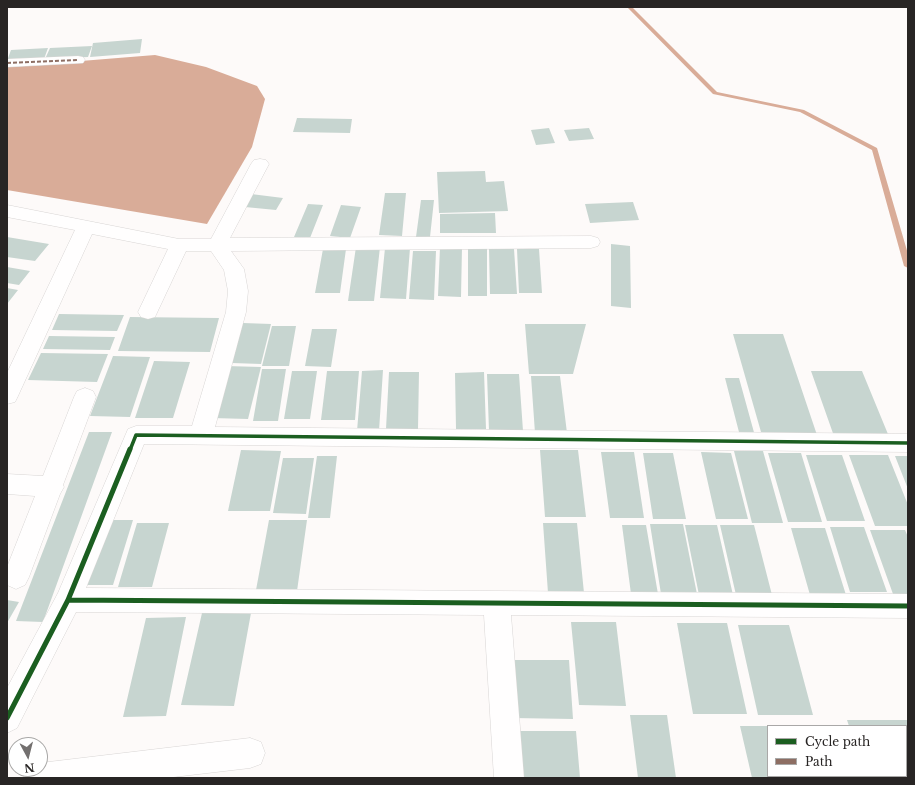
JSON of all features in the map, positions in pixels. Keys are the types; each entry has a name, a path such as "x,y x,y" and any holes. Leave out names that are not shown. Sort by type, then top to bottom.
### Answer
{"street":[{"path":"7,63 78,60"},
{"path":"217,245 260,164"},
{"path":"7,211 179,245 591,242"},
{"path":"7,396 86,227"},
{"path":"148,312 179,245"},
{"path":"201,435 236,312 238,291 234,269 217,245"},
{"path":"16,577 52,487 85,397"},
{"path":"7,718 68,600 136,435 908,443"},
{"path":"7,484 52,487"},
{"path":"68,600 908,606"},
{"path":"497,603 509,778"},
{"path":"38,778 250,753"}],"shaded area":[{"path":"155,55 206,67 257,86 265,99 252,147 207,224 7,190 7,67"}],"building":[{"path":"142,39 140,53 90,57 93,43"},
{"path":"92,46 88,57 45,59 50,48"},
{"path":"48,48 44,59 7,61 11,50"},
{"path":"297,118 352,119 350,133 293,132"},
{"path":"549,128 555,143 536,145 531,130"},
{"path":"589,128 594,139 569,141 564,130"},
{"path":"485,171 486,182 504,181 508,211 439,213 437,172"},
{"path":"385,193 406,193 402,236 379,235"},
{"path":"251,194 283,198 276,210 245,207"},
{"path":"421,200 434,200 430,237 416,237"},
{"path":"633,202 639,220 590,223 585,204"},
{"path":"308,204 323,205 310,238 294,237"},
{"path":"341,205 361,207 350,238 330,236"},
{"path":"495,213 496,233 440,233 440,214"},
{"path":"7,237 49,244 35,261 7,257"},
{"path":"611,244 630,246 631,308 611,306"},
{"path":"356,247 380,247 374,301 348,301"},
{"path":"440,247 462,247 461,297 438,296"},
{"path":"468,247 487,247 487,296 468,296"},
{"path":"385,248 410,248 406,299 380,298"},
{"path":"323,249 346,249 340,293 315,293"},
{"path":"489,249 514,249 517,294 490,294"},
{"path":"517,249 539,249 542,293 519,293"},
{"path":"413,251 436,251 434,300 409,299"},
{"path":"7,267 30,271 19,285 7,283"},
{"path":"7,288 18,290 7,304"},
{"path":"59,314 124,315 117,331 52,330"},
{"path":"130,317 219,318 210,352 118,351"},
{"path":"243,323 271,324 261,364 232,363"},
{"path":"525,324 586,324 573,374 529,374"},
{"path":"272,326 296,326 289,366 262,366"},
{"path":"312,329 337,329 331,367 305,366"},
{"path":"733,334 783,334 818,438 763,439"},
{"path":"49,336 115,337 110,350 43,349"},
{"path":"41,353 108,354 97,382 28,380"},
{"path":"113,356 150,357 130,417 90,416"},
{"path":"154,361 190,362 173,418 135,418"},
{"path":"226,366 261,367 248,419 212,418"},
{"path":"262,369 286,369 278,421 253,421"},
{"path":"383,370 379,431 357,431 362,371"},
{"path":"292,371 317,371 310,419 284,419"},
{"path":"327,371 359,371 355,420 321,420"},
{"path":"811,371 862,371 890,439 835,439"},
{"path":"389,372 419,372 418,429 386,429"},
{"path":"484,372 486,429 456,429 455,373"},
{"path":"487,374 519,374 523,431 489,431"},
{"path":"531,376 560,376 567,433 535,433"},
{"path":"725,378 739,378 755,436 740,436"},
{"path":"89,432 112,432 43,622 16,621"},
{"path":"241,450 281,451 270,511 228,511"},
{"path":"540,450 578,450 586,517 545,517"},
{"path":"734,451 763,451 783,523 752,523"},
{"path":"601,452 634,452 644,518 610,518"},
{"path":"701,452 731,453 748,519 716,519"},
{"path":"643,453 673,453 686,519 653,519"},
{"path":"768,453 801,453 822,522 788,522"},
{"path":"806,455 842,455 865,521 827,521"},
{"path":"849,455 888,455 908,505 908,526 875,526"},
{"path":"317,456 337,456 330,518 308,518"},
{"path":"895,456 908,456 908,489"},
{"path":"283,458 314,458 306,514 273,513"},
{"path":"107,520 133,520 113,585 85,585"},
{"path":"269,520 307,520 297,591 256,590"},
{"path":"137,523 169,523 152,587 118,587"},
{"path":"543,523 577,523 584,593 548,593"},
{"path":"650,524 683,524 697,594 661,594"},
{"path":"622,525 646,525 658,594 631,594"},
{"path":"685,525 717,525 733,595 699,595"},
{"path":"720,525 754,525 772,595 736,595"},
{"path":"830,527 864,527 887,592 850,592"},
{"path":"791,528 825,528 846,595 810,595"},
{"path":"870,530 905,530 908,537 908,594 893,594"},
{"path":"7,600 19,602 7,623"},
{"path":"202,613 251,613 234,706 181,705"},
{"path":"186,617 166,716 123,717 146,618"},
{"path":"571,622 616,622 626,706 579,705"},
{"path":"677,623 727,623 747,714 693,714"},
{"path":"738,625 789,625 813,715 758,715"},
{"path":"511,660 569,660 573,719 513,718"},
{"path":"630,715 667,715 676,778 638,778"},
{"path":"847,720 908,720 908,778 864,778 907,777 907,725 849,725"},
{"path":"740,726 767,726 767,777 813,778 752,778"},
{"path":"515,731 576,731 580,778 517,778"}],"waterway":[{"path":"629,7 715,93 802,111 875,149 908,266"}],"marked path":[{"path":"7,63 78,60"}],"cycle path":[{"path":"68,600 136,435 908,443"},
{"path":"7,718 68,600 908,606"}]}
